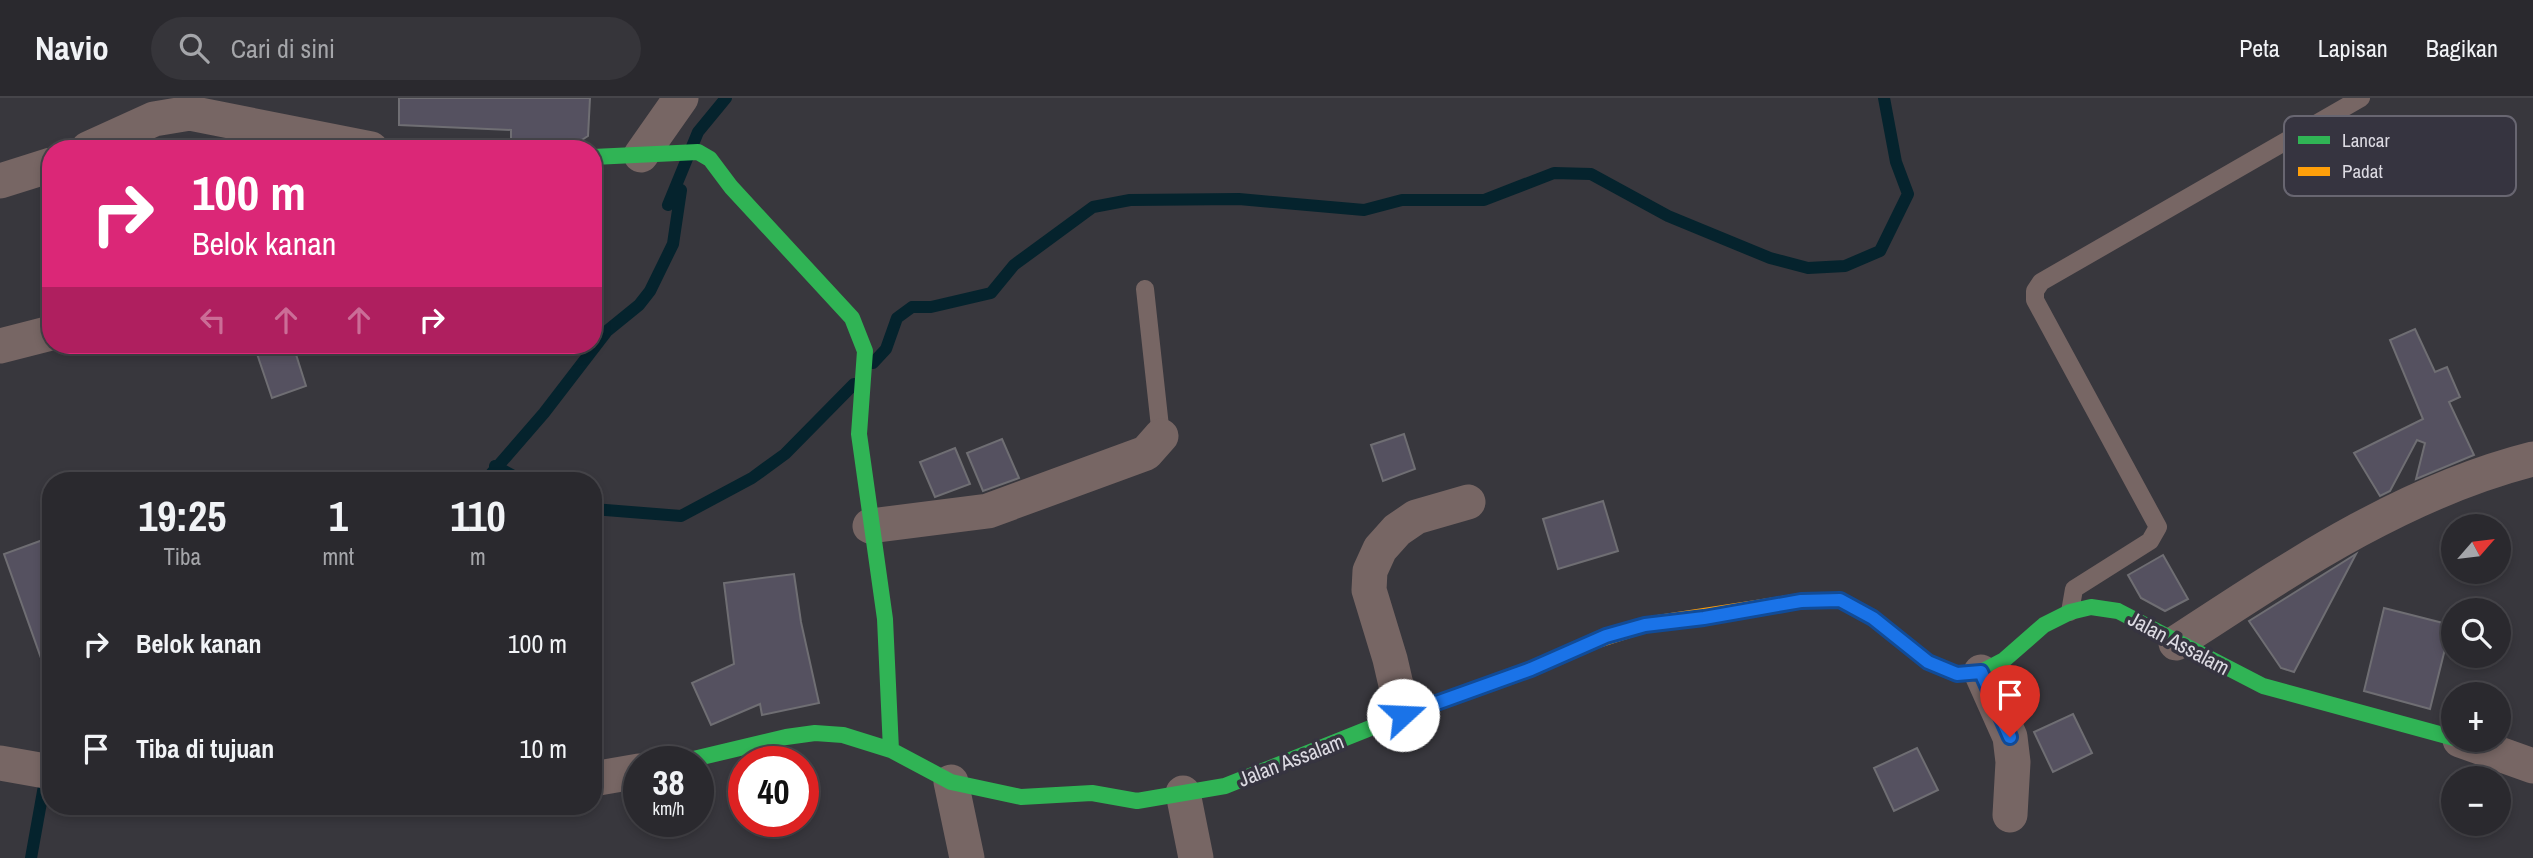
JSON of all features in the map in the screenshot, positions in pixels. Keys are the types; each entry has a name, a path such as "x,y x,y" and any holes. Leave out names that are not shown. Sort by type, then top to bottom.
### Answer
{"street":[{"path":"647,155 681,98"},
{"path":"108,140 154,119 190,113 326,140"},
{"path":"602,157 698,152 710,159 731,187 852,318 865,351 859,434 885,619 891,750"},
{"path":"0,181 42,169"},
{"path":"0,346 42,335"},
{"path":"870,526 988,511 1146,453 1161,436"},
{"path":"2176,643 2302,561 2366,525 2448,489 2533,459"},
{"path":"1403,715 1390,659 1369,590 1370,571 1380,549 1397,530 1416,517 1468,502"},
{"name":"Jalan Assalam","path":"714,755 815,733 843,735 891,750 951,782 1021,797 1092,793 1137,801 1225,786 1403,715 1531,669 1606,636 1645,625 1801,601 1840,600 1873,618 1928,662 1957,674 1981,672 2004,660 2044,625 2070,612 2091,607 2118,611 2263,687 2441,735"},
{"path":"1981,672 2010,737 2013,762 2010,815"},
{"path":"2494,752 2533,766"},
{"path":"0,763 42,770"},
{"path":"602,777 623,774"},
{"path":"951,782 967,858"},
{"path":"1183,793 1196,858"}],"lane":[{"path":"2330,116 2361,98"},
{"path":"2070,612 2074,589 2150,541 2158,527 2035,300 2035,291 2041,282 2284,142"},
{"path":"1145,289 1161,436"}],"building":[{"path":"399,98 590,98 588,136 582,140 511,139 511,130 399,125"},
{"path":"2415,329 2435,372 2447,367 2460,397 2449,402 2474,455 2416,479 2425,443 2417,440 2390,491 2380,496 2354,453 2423,419 2390,340"},
{"path":"257,354 296,354 306,386 272,398"},
{"path":"1404,434 1415,469 1383,481 1371,445"},
{"path":"1002,439 1019,478 983,491 967,453"},
{"path":"955,448 970,484 935,497 920,462"},
{"path":"1603,501 1618,551 1558,569 1543,519"},
{"path":"42,540 42,661 4,554"},
{"path":"2356,554 2294,672 2281,668 2249,621"},
{"path":"2163,555 2188,599 2165,611 2141,598 2128,575"},
{"path":"794,574 801,622 819,703 762,715 760,704 711,725 692,683 734,664 724,583"},
{"path":"2384,608 2441,622 2441,665 2430,709 2364,691"},
{"path":"2073,714 2092,753 2053,772 2034,732"},
{"path":"1917,748 1938,790 1894,811 1874,768"}],"waterway":[{"path":"602,338 639,305 650,291 673,244 681,190 668,205 698,132 726,98"},
{"path":"873,363 886,349 897,318 912,307 931,307 991,293 1014,265 1093,207 1130,200 1239,199 1364,210 1402,200 1484,200 1554,173 1591,174 1668,216 1770,258 1808,268 1845,266 1880,251 1908,194 1896,162 1884,98"},
{"path":"493,472 544,413 589,354"},
{"path":"602,510 681,516 752,478 785,454 854,384"},
{"path":"495,466 506,472"},
{"path":"31,858 42,797"}],"traffic: fast":[{"path":"602,157 698,152 710,159 731,187 852,318 865,351 859,434 885,619 891,750"},
{"path":"1834,600 1840,600 1873,618 1928,662 1957,674 1981,672 2004,660 2044,625 2070,612 2091,607 2118,611 2263,686 2441,734"},
{"path":"714,754 786,737 815,733 843,735 891,750 951,782 1021,797 1092,793 1137,801 1225,786 1403,715 1531,669 1592,642"}],"traffic: slow":[{"path":"1592,642 1645,625 1801,601 1834,600"}],"route":[{"path":"1403,715 1531,669 1606,636 1645,625 1801,601 1840,600 1873,618 1928,662 1957,674 1981,672 2010,737"}]}
